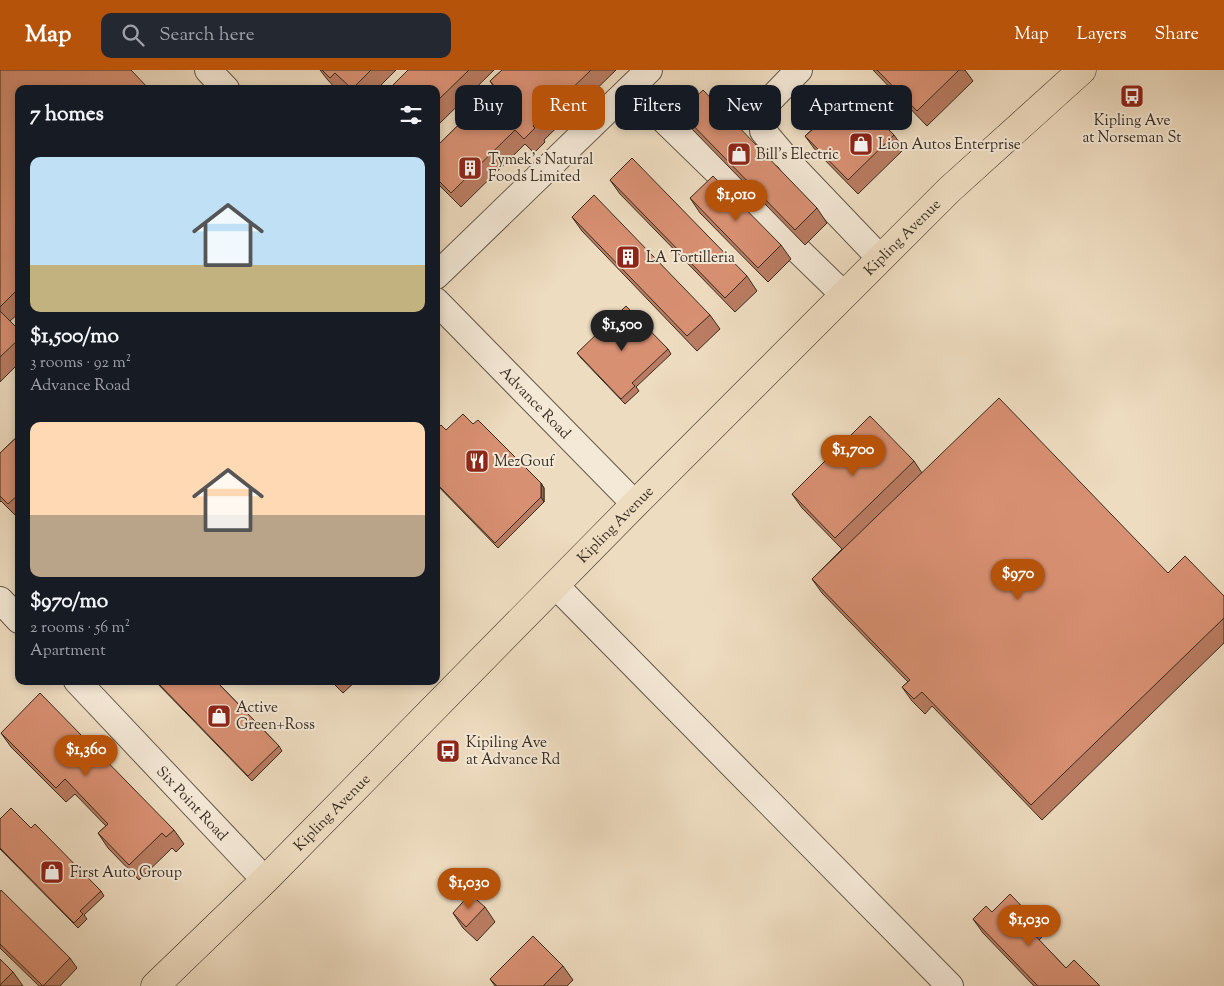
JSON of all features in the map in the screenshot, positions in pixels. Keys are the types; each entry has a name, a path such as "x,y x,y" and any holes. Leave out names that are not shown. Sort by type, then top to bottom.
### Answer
{"main road":[{"name":"Kipling Avenue","path":"155,986 265,880 635,504 948,190 1082,70"}],"street":[{"path":"208,70 222,85"},
{"path":"799,70 763,107 763,131 795,169 880,258"},
{"path":"440,272 640,79 844,295"},
{"name":"Advance Road","path":"440,305 635,504"},
{"path":"555,585 950,986"},
{"path":"0,600 15,616"},
{"name":"Six Point Road","path":"81,685 265,880"}],"building":[{"path":"0,70 131,70 145,85 15,85 15,292 0,307"},
{"path":"322,70 371,70 356,85 348,85 335,73 330,78"},
{"path":"408,70 469,70 440,98 440,85 393,85"},
{"path":"502,70 591,70 575,85 532,85 533,130 524,139 515,130 522,130 522,85 493,85 490,81"},
{"path":"877,70 959,70 917,111 912,106 912,85 892,85"},
{"name":"Bill's Electric","path":"703,90 709,96 709,130 742,130 817,208 795,230 698,130 699,94"},
{"path":"455,128 455,130 515,130 451,193 440,182 440,143"},
{"path":"812,130 889,130 894,135 848,180 805,136"},
{"path":"632,158 747,276 725,298 610,180"},
{"path":"713,176 781,245 758,268 690,198"},
{"name":"LA Tortilleria","path":"594,195 710,315 687,336 572,217"},
{"path":"626,306 668,349 632,383 635,386 621,399 577,353"},
{"path":"0,311 15,326 15,343 0,357"},
{"path":"999,398 1168,573 1185,556 1224,596 1224,618 1031,805 922,692 914,699 902,687 910,680 812,579"},
{"name":"MezGouf","path":"463,414 473,424 478,420 541,483 541,497 495,543 440,487 440,426 446,430"},
{"path":"870,416 914,461 835,538 792,494"},
{"path":"15,439 15,498 8,504 0,496 0,453"},
{"name":"Active Green+Ross","path":"160,685 220,685 279,746 248,776"},
{"path":"40,693 174,830 166,837 162,833 129,865 98,833 108,824 65,779 56,788 1,733"},
{"name":"First Auto Group","path":"11,808 31,828 35,824 101,891 80,911 83,914 74,923 0,848 0,819"},
{"path":"1,890 70,958 43,986 0,944"},
{"path":"470,894 485,907 466,927 453,913"},
{"path":"1010,894 1034,919 1027,927 1066,968 1074,960 1100,986 1038,986 973,919 986,906 992,912"},
{"path":"533,936 563,966 543,986 497,986 490,979"},
{"path":"0,959 13,972 0,985"}],"place":[{"name":"Kipling Ave at Norseman St","path":"1132,96"},
{"name":"Lion Autos Enterprise","path":"861,144"},
{"name":"Bill's Electric","path":"739,154"},
{"name":"Tymek's Natural Foods Limited","path":"470,168"},
{"name":"LA Tortilleria","path":"628,257"},
{"name":"MezGouf","path":"477,461"},
{"name":"Active Green+Ross","path":"219,716"},
{"name":"Kipiling Ave at Advance Rd","path":"448,751"},
{"name":"First Auto Group","path":"52,872"}]}
